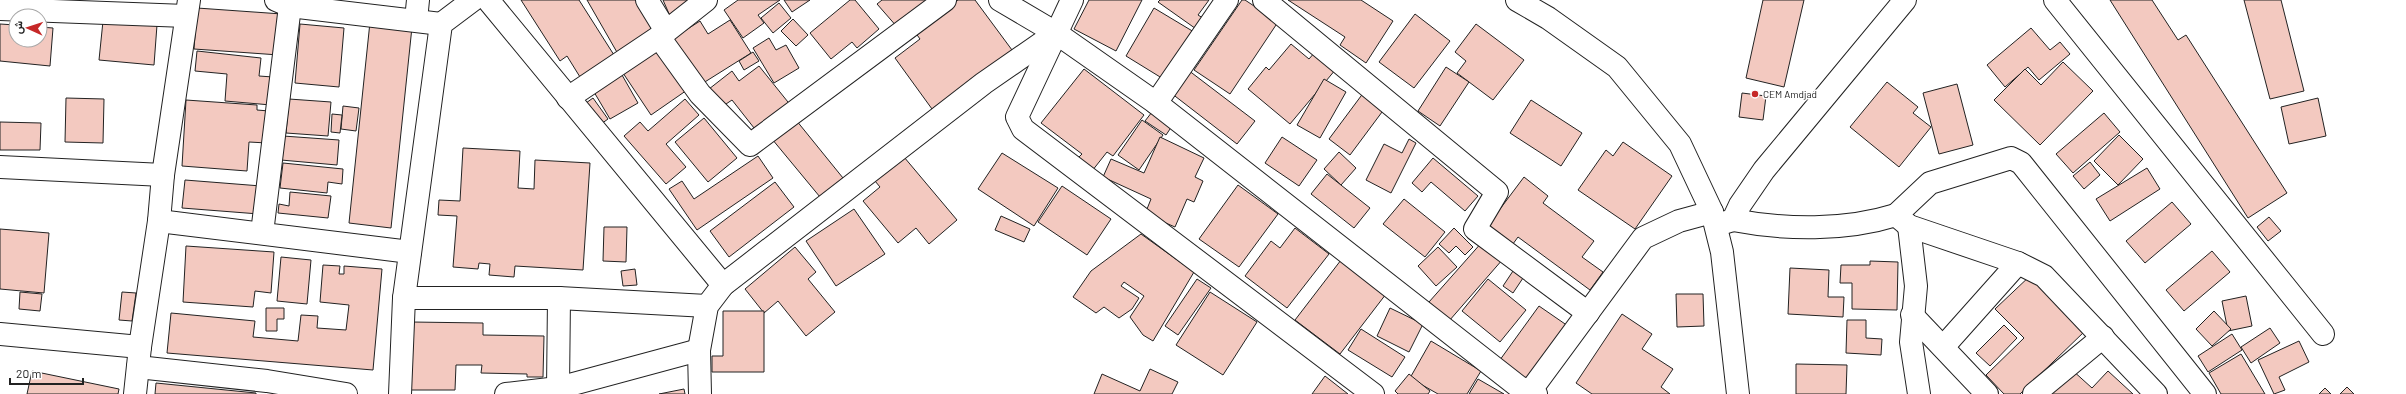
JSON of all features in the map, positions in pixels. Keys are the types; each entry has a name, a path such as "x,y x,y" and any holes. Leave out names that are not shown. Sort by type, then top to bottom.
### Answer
{"street":[{"path":"400,394 404,298 441,24 472,0"},
{"path":"488,0 723,285"},
{"path":"647,0 663,34 700,94 750,145 945,0"},
{"path":"568,98 663,34 706,0"},
{"path":"1000,0 1056,33 1156,103 1519,387 1532,393 1643,238 1679,221 1720,219 1764,226 1806,227 1903,220 2018,263 2044,276 2156,394"},
{"path":"1072,0 1017,116 1023,129 1373,394"},
{"path":"1156,103 1227,0"},
{"path":"1264,0 1497,192 1475,229 1588,313"},
{"path":"1517,0 1548,18 1617,68 1680,144 1720,219 1722,252 1738,394"},
{"path":"1720,219 1740,205 1764,170 1904,0"},
{"path":"2055,0 2323,334"},
{"path":"262,233 283,3 417,10 441,24"},
{"path":"0,9 188,8 163,175 159,221 135,394"},
{"path":"700,394 699,350 707,306 723,285 984,83 1056,33"},
{"path":"1919,394 1911,342 1912,315 1916,286 1903,220 1930,183 2011,158 2021,163 2205,394"},
{"path":"0,167 163,175"},
{"path":"159,221 410,252"},
{"path":"1944,346 2018,263"},
{"path":"404,298 559,298 707,306"},
{"path":"558,388 559,298"},
{"path":"1912,315 1944,346 1987,394"},
{"path":"0,334 139,357 267,388 346,394"},
{"path":"2034,394 2103,337"},
{"path":"506,394 528,393 558,388 699,350"}],"building":[{"path":"521,0 579,0 614,55 580,77 567,56 560,61"},
{"path":"587,0 639,0 657,31 618,54"},
{"path":"663,0 693,0 670,16"},
{"path":"738,0 780,0 758,15 764,23 743,38 724,10"},
{"path":"784,0 810,0 792,12"},
{"path":"850,0 855,0 879,29 857,48 852,42 831,59 810,33"},
{"path":"882,0 929,0 898,28 877,4"},
{"path":"958,0 975,0 1012,50 932,109 895,58 920,39 915,32"},
{"path":"1089,0 1142,0 1116,51 1074,29"},
{"path":"1160,0 1209,0 1198,15 1206,20 1199,31 1158,2"},
{"path":"1242,0 1245,0 1278,22 1230,94 1194,70"},
{"path":"1288,0 1361,0 1393,21 1366,63 1340,45 1345,37"},
{"path":"1763,0 1804,0 1784,87 1746,78"},
{"path":"2110,0 2152,0 2178,40 2186,35 2287,193 2248,218"},
{"path":"2244,0 2281,0 2304,91 2270,99"},
{"path":"779,3 791,18 773,33 761,18"},
{"path":"197,8 282,14 279,55 194,49"},
{"path":"1154,8 1194,32 1165,80 1126,56"},
{"path":"1415,14 1450,41 1414,88 1379,62"},
{"path":"793,19 808,35 796,46 781,31"},
{"path":"730,20 751,53 700,85 672,39 700,21 708,34"},
{"path":"103,21 157,25 154,65 99,60"},
{"path":"370,22 412,27 391,228 349,223"},
{"path":"0,24 8,24 8,48 48,48 48,28 53,28 50,66 0,61"},
{"path":"300,24 344,28 339,87 295,83"},
{"path":"1476,24 1524,60 1493,100 1457,73 1466,61 1455,52"},
{"path":"2031,28 2050,50 2060,42 2070,54 2039,80 2028,67 2005,87 1987,65"},
{"path":"769,38 776,50 786,45 799,68 774,83 753,48"},
{"path":"659,44 690,88 651,115 621,70"},
{"path":"1291,44 1309,59 1315,52 1336,69 1290,124 1248,89 1266,67 1269,70"},
{"path":"197,51 261,58 259,76 273,77 271,105 225,101 227,74 195,71"},
{"path":"753,52 759,61 744,70 739,61"},
{"path":"2063,62 2093,91 2040,145 1994,100 2025,69 2041,85"},
{"path":"759,66 792,107 758,133 732,100 723,106 709,89 732,71 739,81"},
{"path":"1446,67 1469,82 1440,126 1418,111"},
{"path":"1084,69 1144,115 1113,156 1107,152 1092,171 1077,159 1082,154 1041,123"},
{"path":"1188,70 1255,121 1237,144 1171,93"},
{"path":"622,75 638,103 610,119 594,92"},
{"path":"1324,79 1346,92 1320,138 1297,125"},
{"path":"1887,82 1918,107 1913,113 1931,127 1899,167 1850,127"},
{"path":"1957,84 1973,145 1939,154 1923,93"},
{"path":"1364,92 1385,108 1350,155 1329,139"},
{"path":"1742,93 1766,96 1763,120 1739,117"},
{"path":"66,98 104,99 103,143 65,142"},
{"path":"593,98 608,119 601,124 586,103"},
{"path":"2318,98 2326,136 2289,144 2281,107"},
{"path":"289,99 331,102 328,136 286,133"},
{"path":"685,99 699,115 666,144 686,167 666,184 624,136 640,122 648,131"},
{"path":"186,100 257,105 257,110 269,111 267,143 249,142 247,171 182,166"},
{"path":"1531,100 1582,133 1561,166 1510,133"},
{"path":"343,106 359,108 356,131 341,129"},
{"path":"1152,112 1172,126 1166,135 1145,121"},
{"path":"2104,113 2120,132 2073,173 2056,154"},
{"path":"332,114 342,115 340,133 331,132"},
{"path":"704,118 737,158 708,182 675,142"},
{"path":"796,120 843,178 820,197 772,139"},
{"path":"1142,120 1163,135 1139,170 1118,155"},
{"path":"0,122 41,123 40,150 0,150"},
{"path":"2119,135 2143,159 2118,185 2094,161"},
{"path":"283,136 339,140 337,165 281,160"},
{"path":"1160,137 1204,158 1195,177 1203,181 1194,202 1187,199 1175,227 1145,214 1151,199 1103,177 1111,159 1144,173"},
{"path":"1282,137 1317,160 1299,186 1265,163"},
{"path":"1409,139 1416,143 1391,193 1366,180 1384,144 1402,153"},
{"path":"1623,142 1672,176 1635,229 1578,190 1606,150 1613,156"},
{"path":"463,148 520,151 518,188 534,189 535,160 590,163 583,270 515,266 514,277 489,275 490,264 479,263 478,269 453,267 457,216 438,215 439,200 460,201"},
{"path":"1339,152 1356,168 1341,185 1324,169"},
{"path":"1002,153 1058,188 1034,226 978,189"},
{"path":"758,156 773,178 697,230 669,189 682,181 694,199"},
{"path":"904,157 957,220 929,244 916,228 898,243 863,201 880,187 875,181"},
{"path":"1433,158 1478,196 1465,211 1431,182 1422,192 1412,183"},
{"path":"2090,162 2100,175 2084,189 2073,176"},
{"path":"283,163 343,169 342,184 328,182 327,193 280,188"},
{"path":"2147,168 2160,189 2110,221 2096,199"},
{"path":"1327,174 1370,208 1354,228 1311,194"},
{"path":"1524,177 1548,196 1543,203 1594,241 1582,257 1603,272 1590,290 1518,237 1510,248 1485,229"},
{"path":"185,180 261,186 259,214 182,208"},
{"path":"775,182 794,207 729,257 710,231"},
{"path":"1238,185 1278,214 1239,267 1199,239"},
{"path":"1062,186 1111,219 1087,255 1038,222"},
{"path":"290,192 331,196 328,218 278,213 279,204 289,206"},
{"path":"1404,199 1445,232 1425,257 1383,224"},
{"path":"2172,202 2191,224 2145,263 2126,241"},
{"path":"854,209 885,254 836,286 806,241"},
{"path":"1001,216 1030,229 1024,242 995,230"},
{"path":"2269,217 2281,231 2268,241 2257,227"},
{"path":"604,227 627,227 626,262 603,261"},
{"path":"1295,228 1329,254 1287,308 1245,276 1271,241 1280,248"},
{"path":"1454,228 1473,247 1465,255 1456,246 1449,253 1439,244"},
{"path":"0,229 49,233 44,293 0,289"},
{"path":"1141,234 1194,272 1153,341 1143,335 1130,317 1144,296 1124,282 1121,286 1139,298 1132,309 1119,318 1104,307 1096,313 1073,297 1091,271"},
{"path":"1483,241 1503,259 1449,321 1429,302"},
{"path":"186,246 274,252 271,293 255,291 253,307 183,302"},
{"path":"795,247 816,272 808,279 835,312 806,336 778,301 764,313 745,289"},
{"path":"1438,247 1457,267 1436,286 1418,266"},
{"path":"2212,251 2230,272 2184,311 2166,290"},
{"path":"281,257 311,260 307,304 277,301"},
{"path":"1341,260 1386,294 1340,354 1295,320"},
{"path":"1870,261 1898,262 1897,310 1852,309 1852,283 1840,283 1841,265 1870,265"},
{"path":"323,265 340,266 339,274 344,274 344,266 382,269 373,370 167,353 171,313 255,321 253,337 298,341 301,315 318,316 317,328 346,330 349,305 320,302"},
{"path":"1790,268 1829,270 1828,297 1844,297 1843,317 1788,314"},
{"path":"635,269 637,285 623,286 621,271"},
{"path":"1513,271 1523,278 1513,293 1503,286"},
{"path":"2032,274 2086,330 2020,394 2004,394 1986,375 2024,338 1995,309"},
{"path":"1197,279 1211,288 1178,335 1165,326"},
{"path":"1488,279 1526,310 1500,342 1462,311"},
{"path":"20,292 42,294 40,311 19,309"},
{"path":"122,292 136,293 132,321 119,320"},
{"path":"1210,292 1257,322 1223,375 1176,345"},
{"path":"1676,294 1703,294 1704,326 1677,327"},
{"path":"2246,296 2252,326 2228,331 2222,301"},
{"path":"1539,306 1568,326 1526,385 1497,364"},
{"path":"266,308 284,308 284,319 277,319 277,331 266,331"},
{"path":"1390,308 1423,324 1409,352 1377,336"},
{"path":"723,311 764,311 764,372 712,372 712,356 723,356"},
{"path":"2214,311 2231,329 2212,346 2196,329"},
{"path":"1622,314 1652,334 1642,349 1673,369 1661,387 1670,394 1592,394 1576,383"},
{"path":"1847,320 1866,320 1866,338 1882,339 1881,355 1846,353"},
{"path":"412,322 483,323 483,335 544,336 543,377 527,377 527,374 481,373 482,365 456,365 455,390 411,390"},
{"path":"2004,325 2017,338 1990,366 1976,353"},
{"path":"2270,328 2280,343 2251,363 2241,347"},
{"path":"1361,329 1405,357 1392,377 1348,350"},
{"path":"2232,334 2242,350 2208,372 2198,356"},
{"path":"1431,341 1481,371 1467,394 1438,394 1410,378"},
{"path":"2299,341 2309,362 2279,377 2285,390 2274,394 2258,360"},
{"path":"2241,354 2265,394 2221,394 2209,373"},
{"path":"1796,364 1847,365 1846,394 1796,394"},
{"path":"1150,369 1178,382 1172,394 1094,394 1102,374 1140,391"},
{"path":"2071,369 2092,388 2108,371 2133,394 2048,394"},
{"path":"32,371 119,389 118,394 27,394"},
{"path":"1409,374 1430,391 1428,394 1398,394 1395,391"},
{"path":"1325,376 1348,394 1312,394"},
{"path":"1478,379 1504,394 1469,394"},
{"path":"156,383 256,393 256,394 155,394"},
{"path":"2347,387 2354,394 2340,394"},
{"path":"2325,388 2331,394 2319,394"},
{"path":"684,389 685,394 659,394"}],"place":[{"name":"CEM Amdjad","path":"1755,94"}]}
